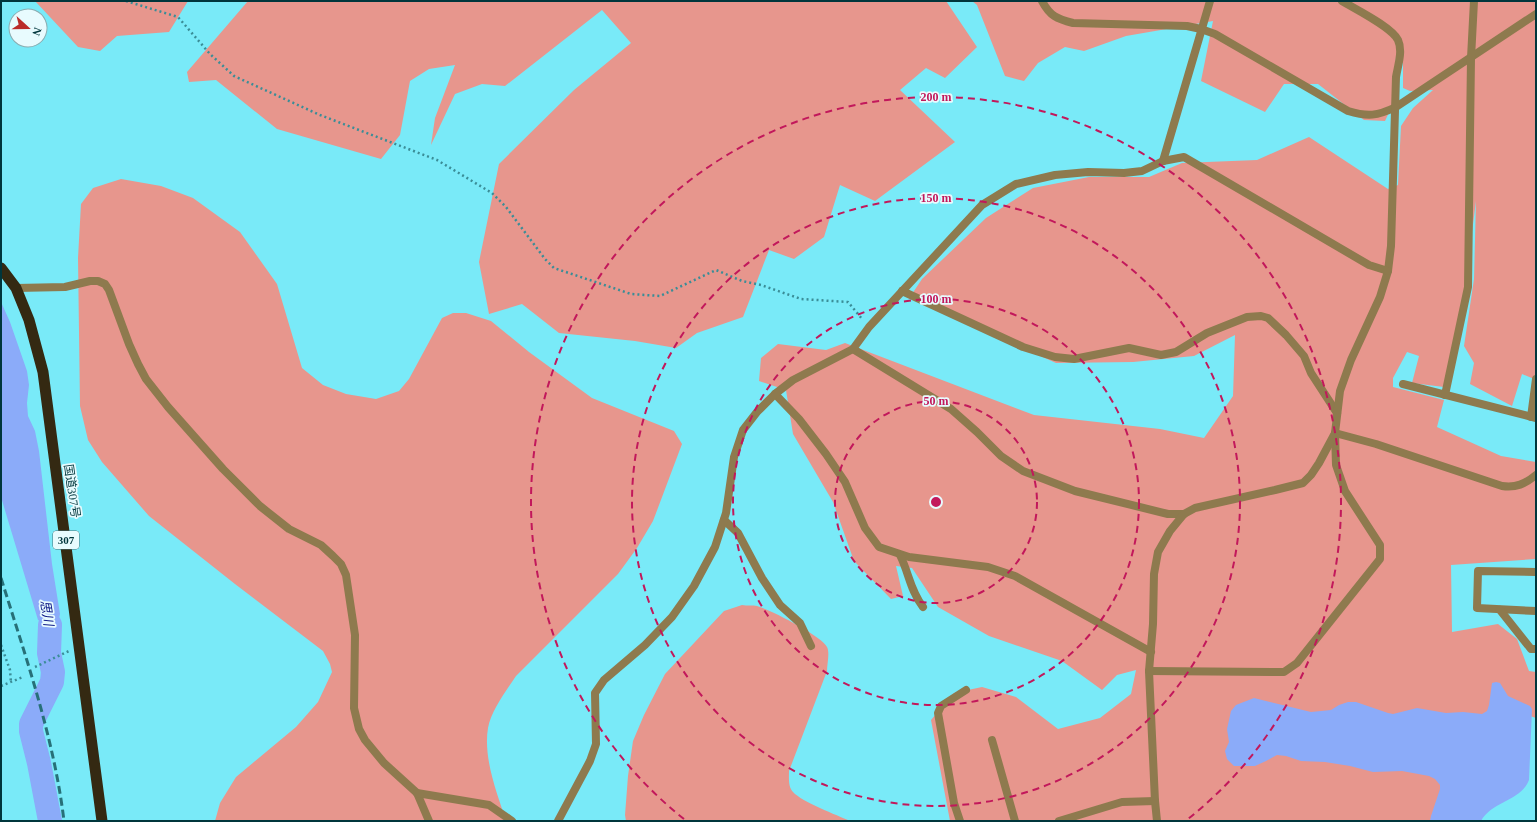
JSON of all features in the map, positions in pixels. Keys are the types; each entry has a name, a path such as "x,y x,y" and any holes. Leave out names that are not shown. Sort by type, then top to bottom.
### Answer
{"highway":[{"name":"国道307号","path":"1,268 16,288 29,320 43,372 102,821"}],"street":[{"path":"1042,1 1050,13 1060,20 1073,23 1188,26 1201,29 1215,34 1348,111 1362,115 1379,115 1396,107 1536,14"},
{"path":"1164,161 1210,1"},
{"path":"1149,671 1284,672 1297,663 1374,569 1380,559 1380,545 1345,491 1336,465 1335,433 1340,391 1351,360 1380,297 1388,271 1391,246 1396,77 1400,53 1398,40 1391,31 1342,1"},
{"path":"1445,394 1468,286 1471,58 1474,1"},
{"path":"558,821 590,761 596,744 595,693 604,680 645,645 672,617 694,586 715,547 726,513 734,457 743,430 757,412 775,394 793,380 853,349 869,327 982,205 1016,184 1054,175 1088,172 1124,173 1142,171 1164,161 1184,158 1362,261 1388,271"},
{"path":"16,288 65,287 98,281 105,284 109,290 138,364 146,378 168,407 222,470 260,506 289,529 321,545 341,564 346,575 353,622 354,708 358,724 365,740 384,763 417,793 429,821"},
{"path":"902,291 1023,347 1055,357 1074,359 1129,348 1161,355 1176,352 1207,333 1247,317 1261,316 1268,318 1286,335 1304,356 1311,373 1337,413"},
{"path":"853,349 951,409 1001,456 1023,471 1075,491 1160,512 1184,514"},
{"path":"1403,384 1533,418 1536,379"},
{"path":"775,394 799,420 846,482 865,528 879,547 909,557 988,566 1015,576 1151,652"},
{"path":"1157,821 1149,671 1153,624 1154,574 1158,552 1170,531 1184,514 1195,508 1303,483 1311,475 1319,463 1335,433"},
{"path":"1335,433 1376,444 1502,486 1514,488 1536,476"},
{"path":"724,520 738,533 762,578 780,605 800,623 811,646"},
{"path":"900,555 906,567 915,597 923,607"},
{"path":"1536,572 1478,571 1477,608 1500,610 1536,610"},
{"path":"1500,610 1531,649 1536,649"},
{"path":"960,821 954,803 938,713 941,706 966,690"},
{"path":"992,740 1015,821"},
{"path":"417,793 489,805 512,821"},
{"path":"1059,821 1122,802 1155,801"}],"path":[{"path":"126,1 178,17 210,54 234,76 320,115 437,160 492,193 506,207 545,259 554,268 632,294 660,296 716,270 742,281 761,285 802,299 848,302 869,327"},
{"path":"1,645 10,670 11,682"},
{"path":"35,667 62,654"},
{"path":"1,686 23,677"}],"shaded area":[{"path":"35,1 188,1 169,32 117,36 100,51 78,47 48,15 48,8 42,8"},
{"path":"248,1 946,1 977,47 945,78 926,68 900,90 955,142 875,201 840,185 824,237 794,259 769,250 743,317 697,333 676,348 635,341 559,333 522,304 489,314 479,262 499,164 574,90 631,43 602,10 505,86 482,84 455,94 431,145 435,118 455,65 429,69 410,81 400,135 381,159 277,129 216,80 189,82 187,72"},
{"path":"972,1 1536,1 1536,375 1534,379 1522,374 1512,406 1470,384 1474,363 1464,346 1474,279 1476,201 1465,286 1444,387 1412,383 1419,356 1407,352 1393,378 1393,387 1444,400 1437,427 1501,456 1536,462 1536,559 1451,565 1452,632 1498,624 1517,639 1529,671 1536,672 1536,718 1515,711 1274,749 1433,772 1452,788 1437,821 950,821 931,720 954,693 982,687 1016,697 1058,729 1100,718 1131,694 1136,670 1117,675 1102,690 1062,661 989,636 938,607 912,568 896,566 903,596 891,599 854,561 833,502 793,434 786,390 759,381 761,358 778,344 826,350 845,343 1034,415 1160,429 1204,438 1233,396 1235,335 1194,356 1133,362 1056,363 910,297 922,279 986,218 1033,188 1089,177 1149,177 1182,163 1257,160 1309,137 1388,189 1398,185 1401,126 1413,108 1433,90 1410,91 1403,88 1403,63 1396,57 1393,104 1385,121 1364,120 1318,84 1284,84 1265,112 1201,81 1213,21 1126,36 1084,51 1065,47 1038,63 1024,81 1005,76 977,5"},
{"path":"121,179 161,186 193,198 240,232 277,284 302,368 323,385 346,394 376,399 399,391 409,379 442,318 453,313 466,313 491,321 529,352 592,398 674,431 682,444 653,521 637,548 618,574 516,676 499,701 492,715 488,728 487,751 495,787 506,821 215,821 220,803 236,777 296,727 318,702 332,672 330,664 323,651 149,516 102,462 88,440 80,406 78,258 81,204 93,188"},
{"path":"742,605 757,606 783,617 816,636 828,649 827,671 789,771 789,782 791,790 804,800 850,821 626,821 625,815 628,776 633,741 644,715 665,674 724,611"}],"water":[{"path":"1,302 10,322 27,371 29,385 27,403 28,416 35,431 39,451 52,564 60,614 59,619 51,620 54,631 54,650 51,652 51,657 49,659 46,654 46,621 38,620 1,497"},
{"path":"1492,683 1500,683 1508,696 1530,706 1532,709 1529,780 1520,792 1492,809 1481,821 1430,821 1440,785 1435,779 1429,776 1402,771 1373,772 1350,766 1325,762 1301,761 1286,756 1277,755 1255,766 1234,766 1227,759 1225,751 1229,742 1227,729 1231,711 1236,705 1254,698 1311,712 1331,710 1348,702 1356,702 1393,714 1417,708 1446,713 1463,712 1482,714 1487,711"}],"waterway":[{"name":"思川","path":"50,625 49,653 53,672 52,682 31,724 31,731 39,763 50,821"}],"railway":[{"path":"1,578 38,698 53,759 64,821"}]}
